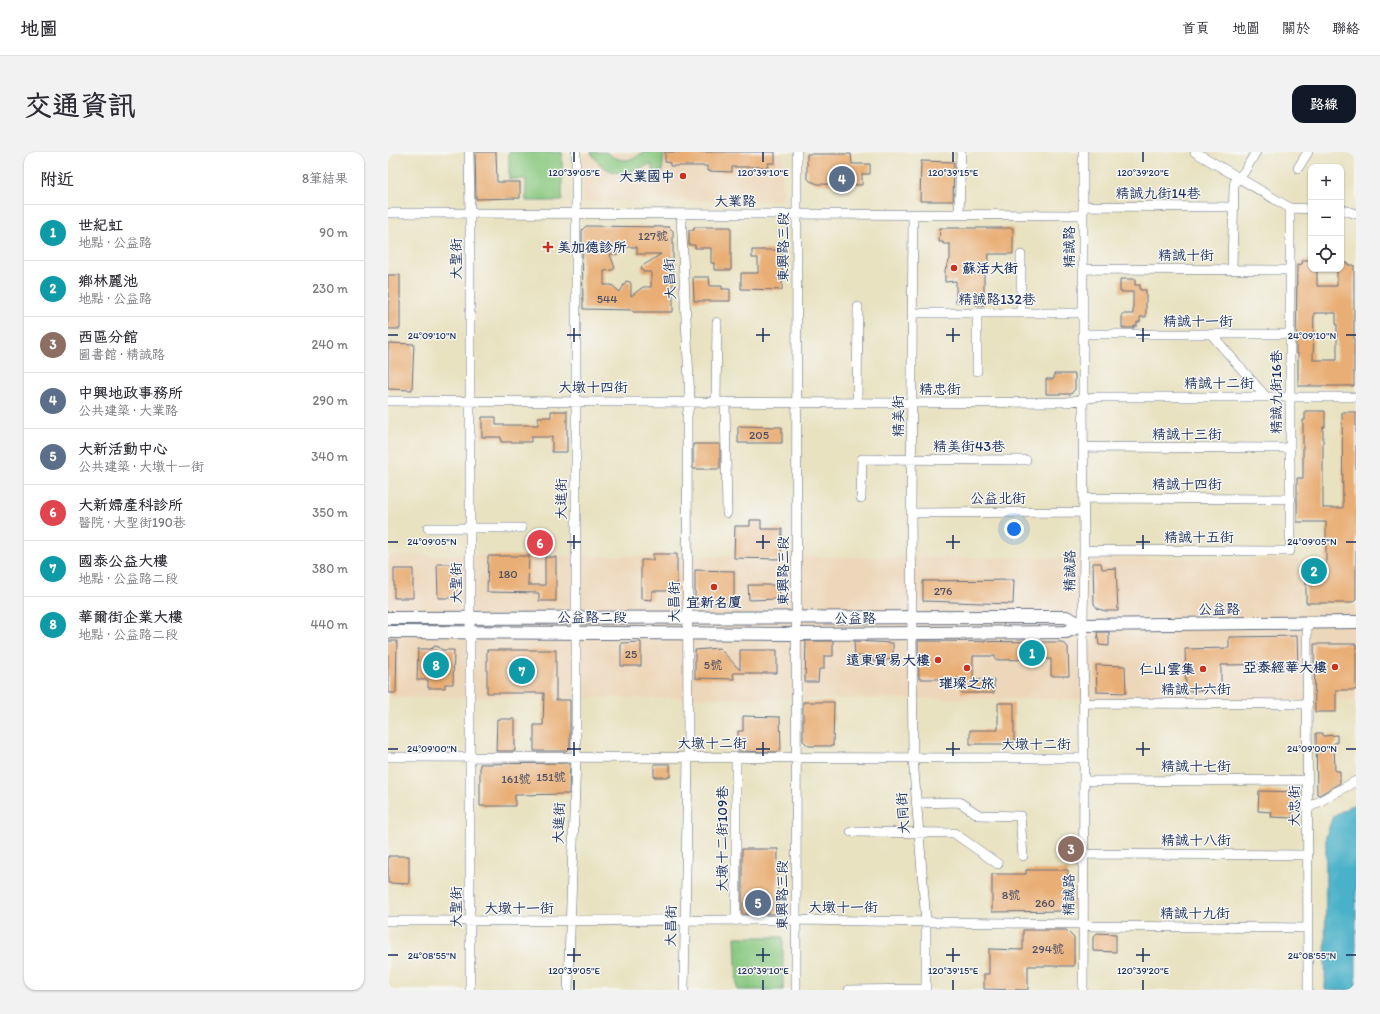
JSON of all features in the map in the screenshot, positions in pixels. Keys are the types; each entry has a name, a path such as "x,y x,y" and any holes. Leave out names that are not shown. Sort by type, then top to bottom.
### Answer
{"main road":[{"name":"公益路二段","path":"388,618 796,618"},
{"name":"公益路","path":"796,618 1066,618 1083,625"},
{"name":"公益路","path":"796,634 1066,632 1083,625 1356,622"},
{"name":"公益路二段","path":"388,632 688,632 796,634"}],"street":[{"name":"大聖街","path":"469,152 470,990"},
{"name":"大進街","path":"568,990 576,757 576,152"},
{"name":"東興路三段","path":"796,990 797,152"},
{"path":"959,215 961,152"},
{"name":"精誠路","path":"1083,152 1083,990"},
{"path":"1195,152 1290,208 1308,208"},
{"path":"1232,269 1235,181 1240,178 1256,152"},
{"path":"1298,168 1308,152"},
{"name":"精誠九街14巷","path":"1083,211 1233,207"},
{"name":"精誠九街16巷","path":"1290,208 1290,551"},
{"name":"大業路","path":"388,213 576,215 959,215 1083,211"},
{"path":"1344,211 1356,214"},
{"name":"大昌街","path":"681,215 690,401 687,416 688,758 684,990"},
{"name":"精美街","path":"913,215 913,618"},
{"path":"1021,255 1021,313"},
{"name":"精誠十街","path":"1083,269 1289,270"},
{"path":"857,402 858,307"},
{"name":"精誠路132巷","path":"912,313 1083,313"},
{"path":"977,313 977,371"},
{"path":"717,322 727,513"},
{"name":"精誠十一街","path":"1083,334 1290,334"},
{"path":"1212,335 1266,397"},
{"name":"精誠十二街","path":"1083,400 1095,397 1356,397"},
{"name":"精忠街","path":"797,402 1067,402 1083,400"},
{"name":"大墩十四街","path":"388,401 797,402"},
{"name":"精誠十三街","path":"1083,447 1290,448"},
{"name":"精美街43巷","path":"861,498 862,459 1026,460"},
{"name":"精誠十四街","path":"1084,498 1291,499"},
{"name":"公益北街","path":"912,513 1084,512"},
{"path":"428,528 522,528"},
{"name":"精誠十五街","path":"1084,550 1290,551"},
{"path":"913,618 913,633"},
{"name":"大忠街","path":"1307,623 1308,990"},
{"name":"大同街","path":"913,633 913,758 926,922 926,990"},
{"name":"精誠十六街","path":"1084,703 1308,704"},
{"name":"大墩十二街","path":"388,757 1084,758"},
{"name":"大墩十二街109巷","path":"736,758 736,921"},
{"name":"精誠十七街","path":"1084,781 1308,780"},
{"path":"1308,808 1356,781"},
{"path":"916,804 959,802 979,815 1020,816 1023,856"},
{"path":"851,832 954,833 998,864"},
{"name":"精誠十八街","path":"1083,854 1308,855"},
{"name":"大墩十一街","path":"388,921 686,922 796,920 1082,924"},
{"name":"精誠十九街","path":"1082,924 1092,926 1308,928"},
{"path":"849,990 926,990"}],"shaded area":[{"name":"大業國中","path":"583,152 783,152 782,200 583,202"},
{"path":"388,555 1299,559 1301,606 1356,605 1356,700 388,697"}],"green space":[{"path":"509,152 562,152 562,201 526,201 526,179 509,179"},
{"path":"591,152 606,152 613,157 623,160 633,159 644,152 664,152 662,172 652,172 652,164 631,172 619,173 602,166"},
{"path":"735,937 783,937 783,990 737,990"}],"water":[{"path":"1356,803 1356,990 1325,990 1326,836 1333,816"}],"building":[{"path":"475,152 496,152 497,182 520,182 520,198 476,199"},
{"path":"665,152 775,152 775,163 768,163 768,167 732,167 732,172 707,171 707,166 670,166 670,163 665,162"},
{"path":"807,154 851,154 852,164 870,164 870,174 862,174 862,185 818,184 810,181 807,177"},
{"path":"921,161 954,162 953,201 920,201"},
{"path":"586,226 669,227 673,231 673,312 633,312 633,310 583,309 582,230","holes":["618,247 637,247 637,254 661,254 641,267 643,272 651,272 651,287 643,287 631,296 630,282 626,281 620,292 612,285 604,285 604,271 615,268 610,254 618,254"]},
{"path":"694,227 731,227 731,270 714,270 714,263 711,263 711,248 695,248 695,245 689,245 689,230 694,230"},
{"name":"蘇活大街","path":"940,228 1013,228 1013,254 989,254 988,265 984,265 984,305 975,305 975,302 956,302 956,281 945,282 945,270 950,259 950,244 943,244 943,242 939,242"},
{"path":"752,250 783,250 782,290 741,289 741,273 758,273 758,258 752,258"},
{"path":"1303,260 1308,260 1308,272 1317,272 1317,286 1337,286 1337,272 1344,272 1344,263 1354,265 1354,386 1298,386 1298,353 1296,353 1297,265 1302,264","holes":["1314,313 1336,313 1337,360 1313,360"]},
{"path":"388,275 400,275 400,329 388,329"},
{"path":"693,277 709,277 710,286 722,286 722,289 730,289 730,301 694,301"},
{"path":"1120,279 1135,279 1135,285 1140,285 1140,290 1146,290 1146,317 1140,317 1140,322 1137,322 1137,326 1134,326 1134,328 1122,328 1122,314 1133,314 1133,292 1120,292"},
{"path":"388,343 414,344 412,390 388,389"},
{"path":"1054,374 1075,374 1075,389 1071,394 1046,394 1046,379 1054,379"},
{"path":"551,411 567,411 567,452 552,452 552,437 531,437 531,442 501,442 501,437 482,437 482,417 496,417 496,425 538,425 538,417 551,417"},
{"path":"1305,411 1325,411 1325,427 1323,427 1323,508 1343,508 1342,412 1356,412 1356,600 1351,603 1306,603 1306,568 1311,568 1311,565 1326,565 1326,522 1297,522 1297,478 1303,478 1303,420 1305,420"},
{"path":"738,426 782,427 782,443 738,443"},
{"path":"693,444 720,444 720,469 693,469"},
{"path":"750,520 761,520 761,529 782,529 781,559 734,558 735,526 750,526"},
{"path":"653,554 677,554 677,591 652,591 652,600 641,599 641,560 653,560"},
{"path":"488,556 529,556 528,585 545,585 545,557 556,557 556,601 539,601 539,593 487,592"},
{"path":"1093,563 1101,563 1102,569 1116,568 1118,611 1098,609 1094,604"},
{"path":"437,564 455,564 456,598 438,598"},
{"path":"394,569 413,569 413,598 394,598"},
{"name":"宜新名廈","path":"695,570 734,571 734,604 695,604"},
{"path":"1014,580 1013,604 923,601 923,581"},
{"path":"748,585 779,585 779,599 749,600"},
{"path":"1097,632 1109,632 1109,646 1099,645"},
{"path":"1297,636 1298,664 1221,665 1221,690 1186,691 1185,649 1229,648 1229,637"},
{"path":"388,641 397,641 396,693 388,693"},
{"path":"806,641 833,641 833,656 824,656 824,669 819,669 818,682 805,682"},
{"path":"854,641 893,643 893,659 873,662 872,657 855,656"},
{"path":"918,641 1062,642 1068,647 1069,676 1051,676 1051,659 995,660 995,656 973,656 973,680 994,680 994,693 961,693 960,679 919,679"},
{"path":"641,642 641,666 621,666 621,643"},
{"name":"亞泰經華大樓","path":"1314,644 1356,644 1356,690 1336,690 1336,712 1315,712"},
{"path":"435,646 442,650 454,650 453,684 445,684 445,688 428,688 428,680 417,680 418,649 431,649"},
{"path":"719,648 740,670 740,650 777,650 777,673 733,673 734,679 695,678 695,650"},
{"path":"487,650 556,650 556,700 570,700 570,747 566,751 534,751 534,725 543,725 544,693 487,693"},
{"path":"1096,665 1125,666 1126,693 1097,692"},
{"path":"803,702 834,702 833,746 809,746 803,741"},
{"name":"璀璨之旅","path":"998,703 1014,703 1014,744 970,744 970,730 998,730"},
{"path":"743,716 780,717 781,749 776,752 738,751 738,731 743,731"},
{"path":"497,719 515,719 515,751 496,751"},
{"path":"1316,733 1323,733 1323,736 1337,735 1337,743 1334,743 1335,771 1340,771 1340,783 1319,795 1317,794"},
{"path":"570,763 569,794 515,795 515,806 480,806 480,764"},
{"path":"654,764 670,764 670,777 654,777"},
{"path":"1259,791 1300,792 1299,811 1293,811 1293,818 1271,817 1272,812 1258,811"},
{"path":"742,849 778,849 777,914 742,914"},
{"path":"388,856 409,856 409,884 388,883"},
{"path":"1026,870 1068,870 1068,889 1073,889 1074,906 1069,911 992,912 992,874 1026,874"},
{"path":"1023,930 1066,930 1074,938 1074,966 1028,966 1028,990 984,989 984,974 989,974 989,949 1023,950"},
{"path":"1097,933 1116,934 1116,952 1093,951 1093,937"}],"place":[{"name":"大業國中","path":"683,176"},
{"name":"中興地政事務所","path":"842,179"},
{"name":"美加德診所","path":"548,247"},
{"name":"蘇活大街","path":"954,268"},
{"name":"大新婦產科診所","path":"540,543"},
{"name":"鄉林麗池","path":"1314,571"},
{"name":"宜新名廈","path":"714,587"},
{"name":"世紀虹","path":"1032,653"},
{"name":"遠東貿易大樓","path":"938,660"},
{"name":"華爾街企業大樓","path":"436,665"},
{"name":"亞泰經華大樓","path":"1335,667"},
{"name":"璀璨之旅","path":"967,668"},
{"name":"仁山雲集","path":"1203,669"},
{"name":"國泰公益大樓","path":"522,671"},
{"name":"西區分館","path":"1071,849"},
{"name":"大新活動中心","path":"758,903"}]}
